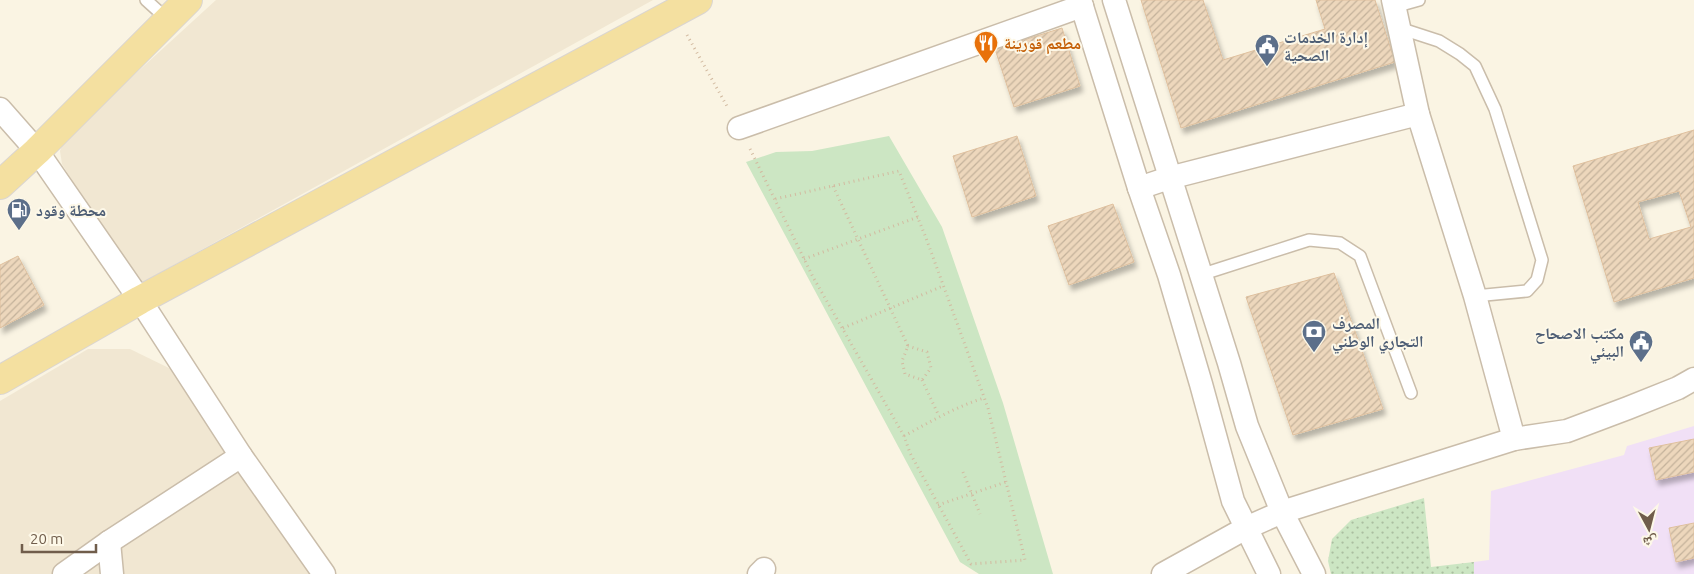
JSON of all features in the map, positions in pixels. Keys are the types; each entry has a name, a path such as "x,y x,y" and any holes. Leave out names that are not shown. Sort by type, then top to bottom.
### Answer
{"main road":[{"path":"0,185 37,151 188,0"},
{"path":"0,380 140,300 698,0"}],"street":[{"path":"1114,0 1229,363 1247,426 1282,512 1314,574"},
{"path":"739,128 1081,3 1139,188 1169,275 1202,384 1233,501 1270,574"},
{"path":"1395,12 1418,114 1475,296 1514,439"},
{"path":"0,109 37,151 140,300 241,456 323,573"},
{"path":"1139,188 1170,178 1418,114"},
{"path":"1162,574 1246,528 1282,512 1514,439 1567,431 1678,388 1694,379"},
{"path":"64,574 109,542 241,456"},
{"path":"109,542 112,574"}],"lane":[{"path":"146,0 167,19"},
{"path":"1395,12 1419,0"},
{"path":"1395,12 1460,54 1475,66 1496,109 1542,260 1537,280 1527,291 1475,296"},
{"path":"1200,275 1309,240 1340,243 1360,256 1411,393"}],"path":[{"path":"675,12 739,128 804,259 904,436 910,453 971,564 1025,560 984,398 918,217 899,171 775,199"},
{"path":"834,186 908,346 902,361 905,374 922,380 939,416"},
{"path":"804,259 918,217"},
{"path":"843,328 943,286"},
{"path":"908,346 927,352 931,368 922,380"},
{"path":"904,436 939,416 984,398"},
{"path":"963,472 980,514"},
{"path":"938,505 1006,482"}],"shaded area":[{"path":"216,0 653,0 136,286 62,164 60,151 65,138"},
{"path":"88,349 130,349 173,370 312,574 0,574 0,401"},
{"path":"1694,426 1694,574 1474,574 1474,562 1489,560 1491,491 1624,455 1627,446"}],"green space":[{"path":"889,136 942,227 1003,403 1053,574 979,574 960,562 746,162 776,152 812,151"},
{"path":"1424,498 1431,567 1474,562 1474,574 1331,574 1328,561 1332,539 1351,520"}],"building":[{"path":"1141,0 1203,0 1223,60 1325,29 1316,0 1375,0 1395,62 1181,128"},
{"path":"1062,28 1080,86 1014,107 995,49"},
{"path":"1694,130 1694,278 1614,302 1573,166","holes":["1679,191 1691,227 1649,239 1638,202"]},
{"path":"1017,136 1036,196 972,217 953,156"},
{"path":"1113,204 1134,262 1069,285 1048,226"},
{"path":"18,256 44,305 0,328 0,265"},
{"name":"المصرف التجاري الوطني","path":"1334,273 1383,409 1293,435 1246,297"},
{"path":"1694,439 1694,472 1656,480 1649,448"},
{"path":"1694,523 1694,558 1676,562 1669,528"}],"place":[{"name":"مطعم قورينة","path":"986,64"},
{"name":"إدارة الخدمات الصحية","path":"1267,67"},
{"name":"محطة وقود","path":"19,231"},
{"name":"المصرف التجاري الوطني","path":"1314,353"},
{"name":"مكتب الاصحاح البيئي","path":"1641,363"}]}
